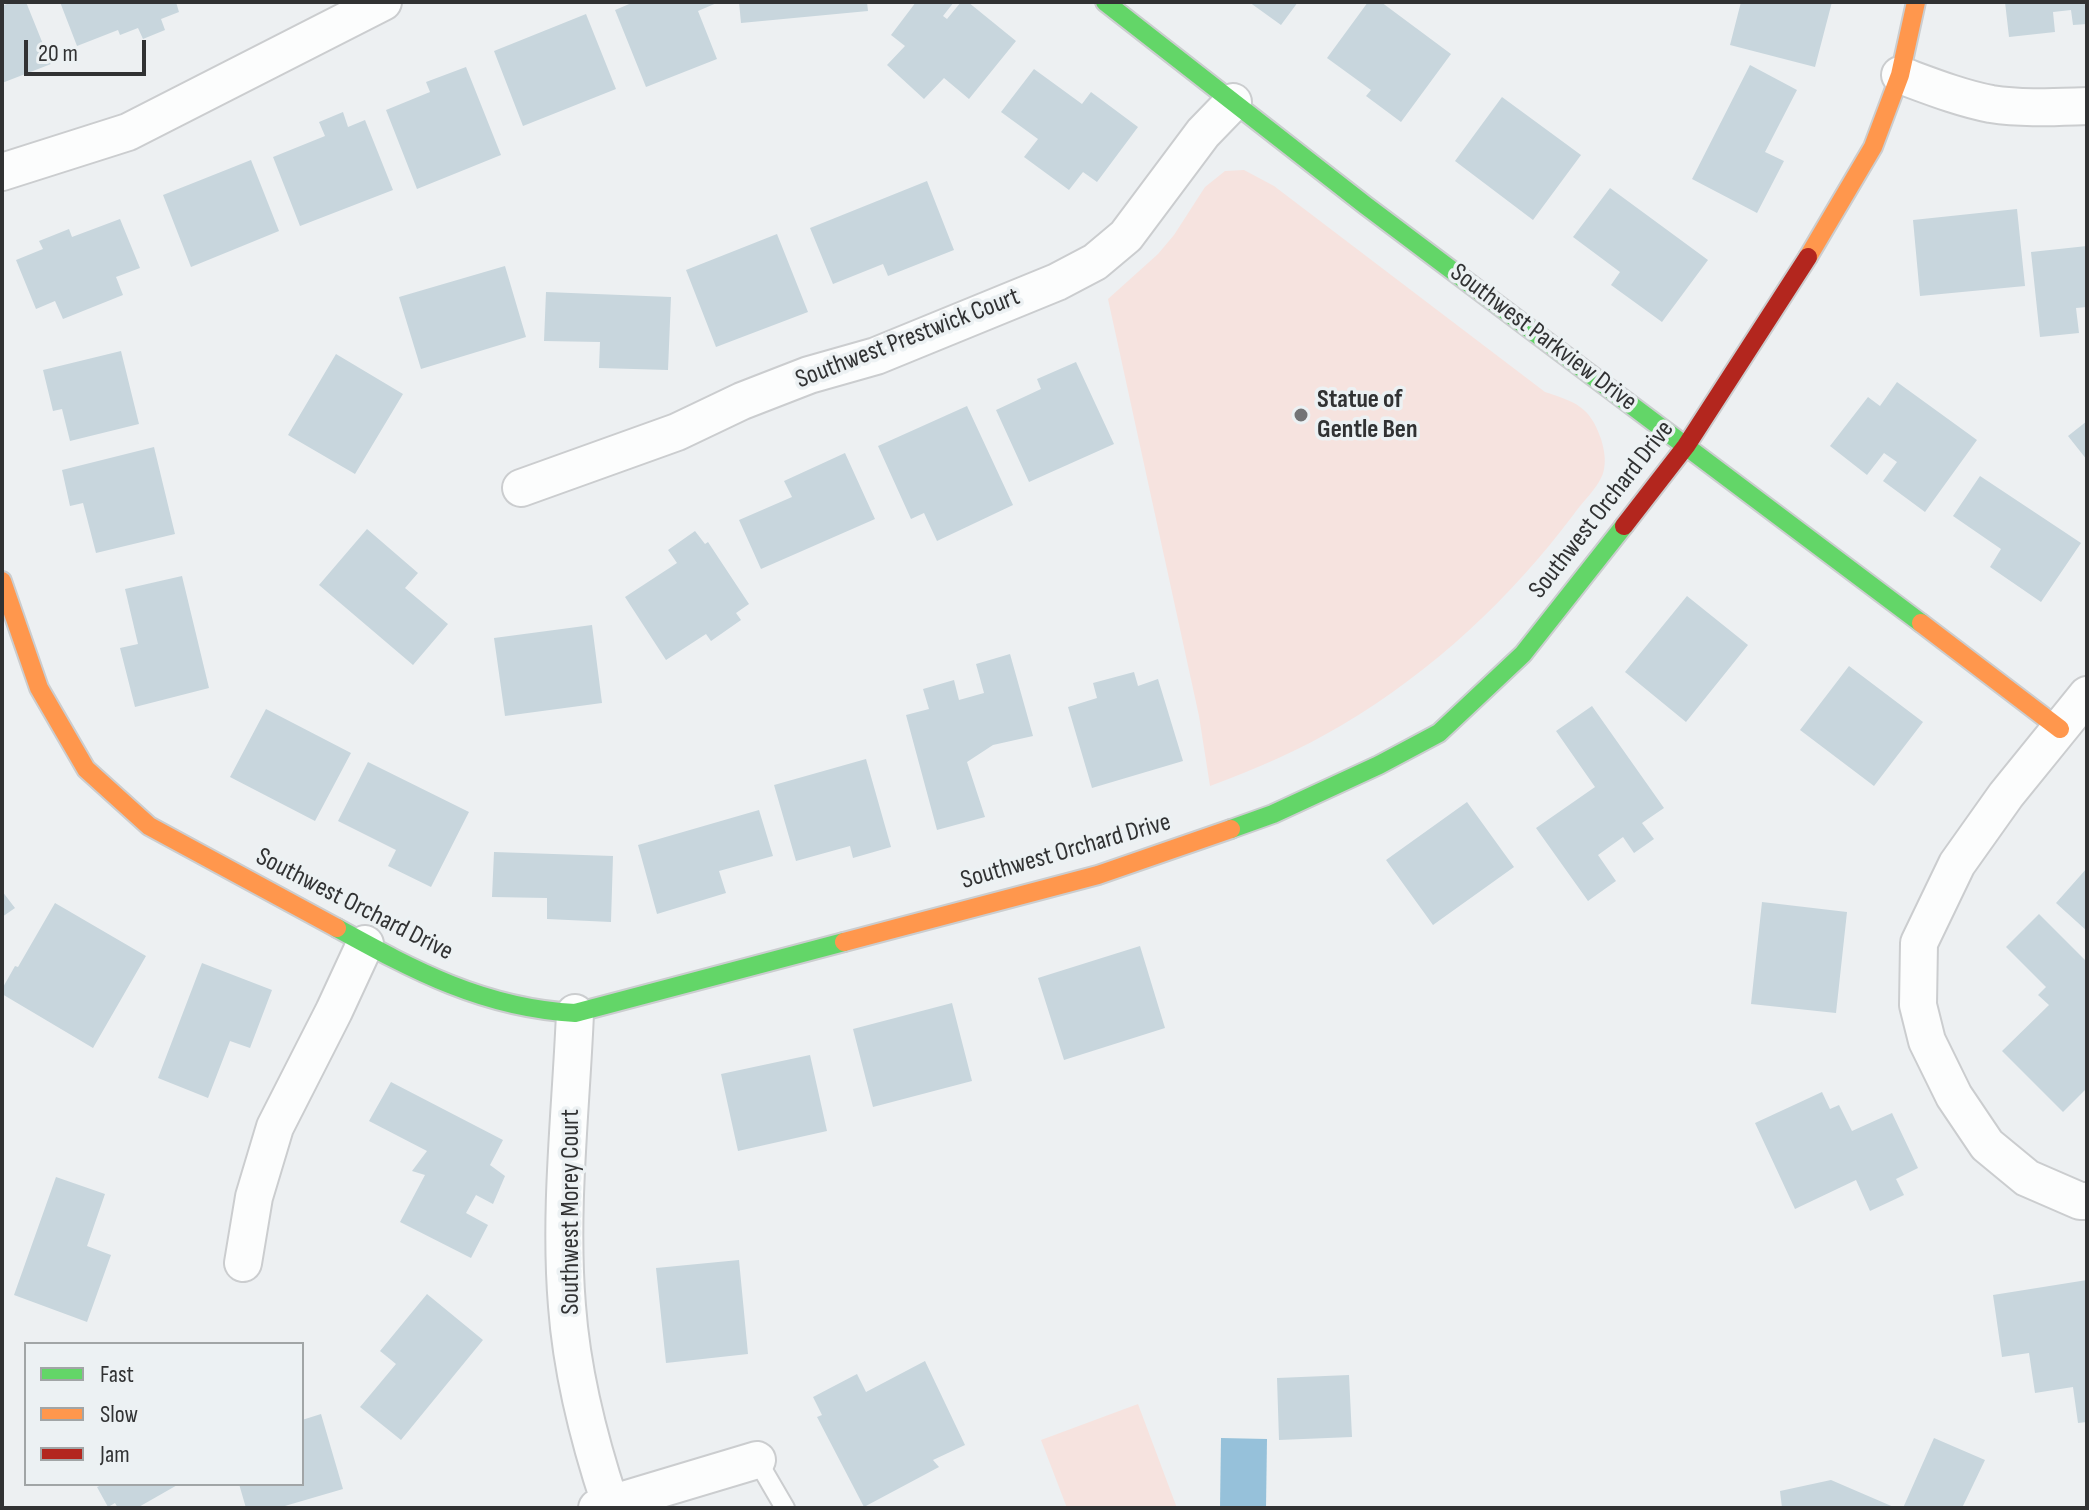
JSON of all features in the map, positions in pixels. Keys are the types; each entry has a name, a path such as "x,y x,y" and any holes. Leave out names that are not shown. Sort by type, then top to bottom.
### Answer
{"street":[{"path":"2,172 128,132 383,2"},
{"name":"Southwest Parkview Drive","path":"1105,2 2060,729"},
{"name":"Southwest Orchard Drive","path":"2,581 39,688 86,769 149,826 417,972 495,1001 536,1011 575,1013 1098,875 1273,814 1379,765 1439,733 1523,654 1686,446 1831,221 1873,147 1900,75 1916,2"},
{"path":"1900,75 1947,93 1991,104 2087,106"},
{"name":"Southwest Prestwick Court","path":"521,488 677,432 742,401 809,375 876,356 1057,282 1095,262 1126,236 1203,133 1233,102"},
{"path":"2087,695 2006,795 1957,864 1919,943 1918,1005 1927,1041 1954,1096 1987,1145 2027,1178 2080,1201 2087,1201"},
{"path":"243,1263 254,1197 275,1127 365,944"},
{"name":"Southwest Morey Court","path":"575,1013 566,1210 567,1307 604,1506 757,1460"}],"lane":[{"path":"757,1460 785,1508"}],"shaded area":[{"path":"1244,170 1274,186 1545,392 1580,407 1597,428 1605,462 1603,475 1596,486 1550,545 1497,603 1439,657 1376,704 1326,734 1210,786 1199,716 1108,299 1158,254 1205,187 1225,171"},
{"path":"1138,1404 1177,1508 1067,1508 1041,1440"}],"water":[{"path":"1221,1438 1267,1439 1266,1508 1220,1508"}],"building":[{"path":"26,2 51,64 2,83 2,6"},
{"path":"60,2 176,2 179,12 161,19 165,30 143,39 138,28 120,35 118,30 77,46"},
{"path":"634,2 719,2 698,11 717,59 646,87 615,10"},
{"path":"739,2 867,2 868,11 741,23"},
{"path":"916,2 954,2 943,16 947,19 961,2 968,2 1016,41 969,99 944,78 924,99 887,65 905,46 891,35"},
{"path":"1249,2 1298,2 1281,25"},
{"path":"1368,2 1381,2 1451,54 1401,122 1366,96 1371,90 1327,58"},
{"path":"1741,2 1832,2 1815,67 1730,45"},
{"path":"2005,2 2087,2 2087,24 2073,25 2071,10 2053,12 2055,32 2009,37"},
{"path":"586,14 616,89 523,126 494,51"},
{"path":"1750,65 1797,90 1765,152 1784,161 1757,213 1692,179"},
{"path":"466,67 501,155 417,189 386,110 430,92 426,82"},
{"path":"1034,69 1082,104 1091,92 1138,127 1097,182 1083,172 1069,190 1024,157 1038,139 1001,112"},
{"path":"1502,97 1581,155 1533,220 1455,161"},
{"path":"343,112 348,127 365,120 393,190 300,226 273,157 325,136 319,122"},
{"path":"251,160 279,231 191,267 163,195"},
{"path":"927,181 954,250 888,276 883,264 833,284 810,228"},
{"path":"1610,188 1708,260 1662,322 1611,285 1620,272 1573,237"},
{"path":"2017,209 2025,286 1920,296 1913,220"},
{"path":"120,219 140,268 116,277 123,295 63,319 55,301 36,309 16,260 43,249 39,241 69,229 72,237"},
{"path":"777,234 808,312 716,347 686,270"},
{"path":"2087,246 2087,307 2076,308 2079,333 2040,337 2031,252"},
{"path":"505,266 526,337 421,369 399,297"},
{"path":"546,292 671,297 668,370 599,368 600,342 544,341"},
{"path":"121,351 139,424 70,441 62,409 53,411 43,370"},
{"path":"336,354 403,394 355,474 288,435"},
{"path":"1076,362 1114,444 1029,482 996,410 1041,389 1037,379"},
{"path":"1897,382 1977,440 1925,512 1883,481 1897,462 1884,453 1867,475 1830,446 1868,397 1880,406"},
{"path":"967,406 1013,505 937,541 924,513 911,519 878,446"},
{"path":"2087,421 2087,460 2068,436"},
{"path":"154,447 175,534 96,553 83,503 70,506 62,470"},
{"path":"845,453 875,519 761,569 739,520 792,497 784,481"},
{"path":"1980,476 2081,543 2041,602 1990,567 2001,549 1953,516"},
{"path":"367,529 418,573 405,588 448,624 413,665 319,585"},
{"path":"695,531 705,544 708,542 749,604 736,613 741,620 711,641 706,634 666,660 625,597 677,563 668,550"},
{"path":"182,576 209,688 135,707 120,648 138,644 125,589"},
{"path":"1687,596 1748,645 1686,722 1625,672"},
{"path":"592,625 602,703 505,716 494,638"},
{"path":"1010,654 1033,736 993,745 967,762 985,817 937,830 906,715 929,709 923,689 954,680 959,700 984,693 976,664"},
{"path":"1849,666 1923,722 1874,786 1800,730"},
{"path":"1134,672 1138,686 1158,679 1183,761 1092,788 1068,707 1097,698 1093,683"},
{"path":"1592,706 1664,808 1642,823 1654,839 1634,853 1623,837 1598,855 1616,881 1588,901 1536,828 1595,787 1556,731"},
{"path":"266,709 351,753 315,821 230,777"},
{"path":"866,759 891,847 853,858 850,846 796,861 774,785"},
{"path":"368,762 469,812 431,887 388,866 396,850 338,821"},
{"path":"1467,802 1514,867 1433,925 1386,860"},
{"path":"759,810 773,856 719,871 726,893 657,914 638,845"},
{"path":"494,852 613,856 611,922 547,919 547,898 492,897"},
{"path":"2087,868 2087,931 2056,903"},
{"path":"2,891 15,908 2,917"},
{"path":"1762,902 1847,912 1836,1013 1751,1004"},
{"path":"55,903 146,956 93,1048 2,994 15,966 18,967"},
{"path":"2039,914 2087,962 2087,1088 2063,1112 2002,1051 2049,1005 2038,995 2046,987 2006,947"},
{"path":"1140,946 1165,1028 1064,1060 1038,978"},
{"path":"202,963 272,990 250,1048 230,1041 208,1098 158,1078"},
{"path":"952,1003 972,1081 873,1107 853,1029"},
{"path":"810,1055 827,1131 738,1151 721,1074"},
{"path":"391,1082 503,1140 490,1165 505,1176 493,1204 476,1195 466,1213 488,1225 471,1258 400,1222 425,1175 412,1171 427,1151 369,1121"},
{"path":"1822,1092 1830,1109 1839,1105 1852,1131 1892,1113 1918,1168 1896,1179 1904,1195 1870,1211 1856,1180 1795,1209 1755,1123"},
{"path":"56,1177 105,1194 87,1246 111,1255 87,1322 14,1295"},
{"path":"739,1260 748,1354 666,1363 656,1268"},
{"path":"2087,1280 2087,1422 2078,1423 2073,1387 2035,1393 2029,1353 2002,1357 1993,1295"},
{"path":"427,1294 483,1340 401,1440 360,1407 396,1364 380,1351"},
{"path":"925,1361 965,1445 933,1460 939,1467 864,1507 817,1417 822,1415 813,1397 857,1374 866,1392"},
{"path":"1349,1375 1352,1437 1279,1440 1277,1378"},
{"path":"321,1414 343,1489 278,1508 246,1508 240,1486 304,1486 304,1419"},
{"path":"1934,1438 1985,1460 1962,1508 1903,1508"},
{"path":"1831,1480 1896,1508 1782,1508 1780,1491"},
{"path":"176,1486 137,1508 118,1508 115,1503 108,1507 97,1487"}],"traffic: fast":[{"path":"1105,2 1365,205 1921,623"},
{"path":"1231,829 1273,814 1379,765 1439,733 1523,654 1624,526"},
{"path":"337,928 451,985 510,1004 575,1013 844,942"}],"traffic: slow":[{"path":"1808,257 1873,147 1900,75 1916,2"},
{"path":"2,581 39,688 86,769 149,826 337,928"},
{"path":"1921,623 2060,729"},
{"path":"844,942 1098,875 1231,829"}],"traffic: jam":[{"path":"1624,526 1686,446 1808,257"}],"place":[{"name":"Statue of Gentle Ben","path":"1301,415"}]}
